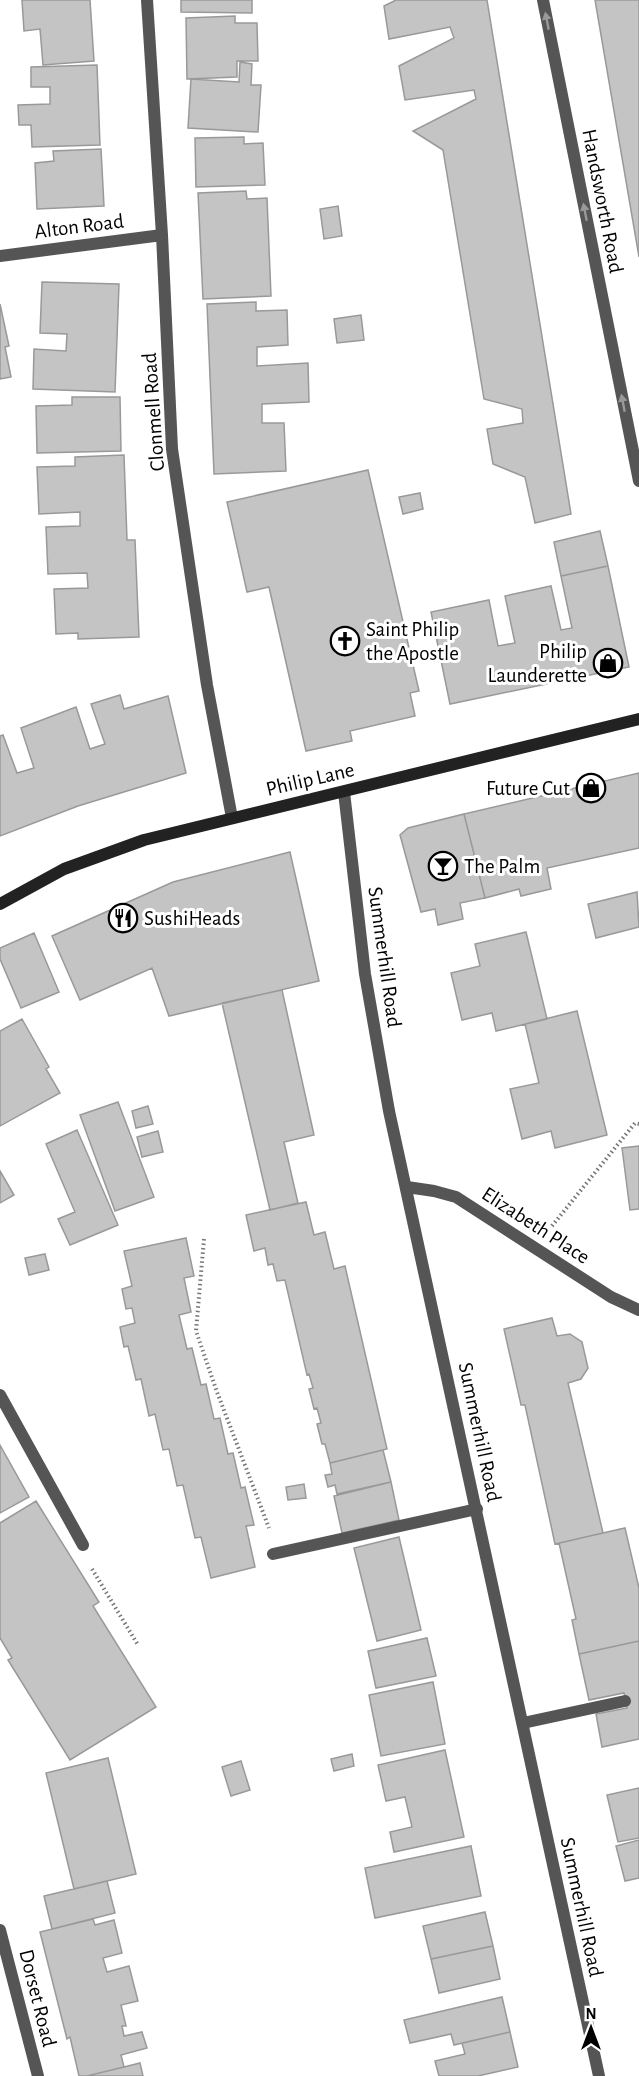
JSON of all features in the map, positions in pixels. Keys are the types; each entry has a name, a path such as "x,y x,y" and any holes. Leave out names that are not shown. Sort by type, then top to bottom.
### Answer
{"main road":[{"name":"Philip Lane","path":"0,904 74,866 144,840 639,719"}],"street":[{"name":"Clonmell Road","path":"147,0 162,235 172,449 207,685 232,818"},
{"name":"Handsworth Road","path":"543,0 639,481"},
{"name":"Alton Road","path":"0,256 162,235"},
{"name":"Summerhill Road","path":"344,792 366,975 389,1111 599,2076"},
{"name":"Elizabeth Place","path":"407,1186 456,1197 611,1297 639,1310"},
{"path":"0,1395 83,1545"},
{"path":"275,1554 477,1509"},
{"path":"523,1723 625,1701"},
{"name":"Dorset Road","path":"0,1930 38,2076"}],"path":[{"path":"535,1247 635,1123 639,1124"},
{"path":"204,1239 196,1331 217,1392 249,1471 275,1554"},
{"path":"83,1545 84,1554 138,1645"}],"building":[{"path":"22,0 90,0 94,61 43,65 40,29 24,31"},
{"path":"181,0 252,0 252,13 181,12"},
{"path":"396,0 487,0 571,514 535,523 525,477 493,464 487,429 523,423 522,409 484,399 443,150 413,131 476,99 474,90 405,100 399,66 454,38 450,27 389,39 384,6"},
{"path":"595,0 639,0 639,257"},
{"path":"235,16 235,23 257,23 258,61 237,61 237,77 187,79 186,18"},
{"path":"240,62 252,64 251,85 261,85 258,132 188,128 191,79 239,82"},
{"path":"97,65 100,145 32,147 31,125 19,125 18,105 50,104 50,87 31,87 31,67"},
{"path":"244,137 244,144 263,143 265,185 196,187 195,138"},
{"path":"101,149 104,206 37,209 35,163 54,161 53,151"},
{"path":"246,191 247,199 267,198 271,296 203,299 198,193"},
{"path":"338,206 342,236 324,239 320,209"},
{"path":"42,282 119,284 115,392 33,389 34,349 66,351 67,334 40,333"},
{"path":"256,302 256,311 287,310 288,345 257,347 257,366 308,363 309,402 262,404 262,423 284,423 286,471 214,474 207,304"},
{"path":"0,304 9,346 5,347 11,377 0,379"},
{"path":"361,315 364,340 337,343 334,319"},
{"path":"72,397 120,397 121,451 37,453 36,406 72,405"},
{"path":"124,455 127,540 135,540 139,637 78,639 78,633 56,634 54,589 88,588 87,573 48,574 46,527 80,526 80,512 39,514 37,467 75,466 75,457"},
{"name":"Saint Philip the Apostle","path":"368,470 419,691 410,693 415,716 350,731 352,741 306,751 269,587 247,592 227,502"},
{"path":"420,493 423,509 403,514 399,497"},
{"path":"600,531 608,566 561,576 554,542"},
{"path":"608,566 629,667 450,704 431,612 489,600 498,646 515,643 505,596 551,586 561,630 572,628 561,576"},
{"path":"120,695 124,709 168,696 186,773 78,806 0,836 0,736 3,735 17,773 34,768 21,728 76,707 90,749 105,744 91,704"},
{"path":"639,773 639,848 547,868 551,889 521,896 519,889 485,898 464,814"},
{"path":"464,814 485,898 460,903 463,919 438,925 435,909 421,912 400,835 408,828"},
{"path":"290,852 319,981 169,1016 152,968 80,1000 52,936 173,882"},
{"path":"637,892 639,927 596,938 588,904"},
{"path":"526,932 547,1019 496,1031 492,1013 462,1020 451,973 480,966 475,944"},
{"path":"34,933 59,992 21,1008 0,959 0,948"},
{"path":"282,990 314,1135 284,1142 298,1203 270,1210 222,1003"},
{"path":"577,1011 607,1135 555,1148 551,1131 522,1139 510,1089 539,1083 525,1024"},
{"path":"22,1019 49,1067 46,1069 60,1093 0,1126 0,1031"},
{"path":"118,1102 154,1197 115,1211 80,1115"},
{"path":"148,1106 153,1124 136,1128 132,1111"},
{"path":"77,1130 118,1225 70,1245 58,1219 75,1212 46,1144"},
{"path":"158,1131 163,1152 142,1157 137,1137"},
{"path":"639,1146 639,1209 630,1210 622,1148"},
{"path":"0,1171 14,1195 0,1203"},
{"path":"306,1202 314,1235 325,1232 334,1269 345,1266 387,1449 330,1463 317,1424 321,1423 317,1408 314,1409 309,1389 313,1388 309,1374 307,1375 285,1280 277,1281 273,1264 268,1265 265,1248 254,1251 246,1215"},
{"path":"186,1238 194,1276 184,1278 191,1312 179,1315 187,1349 192,1348 201,1385 206,1384 214,1419 220,1418 228,1454 233,1453 241,1488 245,1487 254,1525 246,1526 255,1567 211,1578 201,1537 195,1538 183,1485 177,1486 169,1449 163,1450 155,1414 149,1416 141,1379 136,1380 128,1346 124,1347 120,1327 135,1323 132,1308 126,1309 122,1289 132,1286 124,1251"},
{"path":"45,1254 49,1270 29,1275 25,1258"},
{"path":"552,1318 557,1336 570,1334 582,1342 588,1368 581,1379 568,1383 603,1533 555,1544 525,1405 521,1405 504,1329"},
{"path":"0,1445 29,1497 0,1513"},
{"path":"383,1450 391,1482 337,1494 335,1485 328,1487 325,1475 332,1474 330,1463"},
{"path":"391,1482 399,1520 342,1533 334,1496"},
{"path":"304,1484 306,1498 288,1500 286,1487"},
{"path":"36,1501 99,1602 93,1606 156,1707 70,1760 8,1660 12,1658 0,1638 0,1523"},
{"path":"625,1528 639,1588 639,1641 579,1654 572,1620 576,1619 559,1543"},
{"path":"399,1537 421,1630 377,1641 354,1548"},
{"path":"427,1638 436,1676 376,1688 368,1651"},
{"path":"639,1641 639,1739 602,1747 596,1714 627,1708 624,1693 589,1700 579,1654"},
{"path":"433,1682 445,1744 381,1756 369,1695"},
{"path":"445,1750 464,1837 394,1852 390,1832 412,1827 405,1797 386,1801 378,1765"},
{"path":"352,1754 354,1766 334,1771 331,1759"},
{"path":"108,1758 136,1874 74,1889 46,1773"},
{"path":"241,1761 250,1790 231,1796 222,1767"},
{"path":"639,1788 639,1838 618,1842 607,1795"},
{"path":"639,1840 639,1878 625,1881 616,1846"},
{"path":"471,1846 481,1896 375,1918 365,1868"},
{"path":"107,1881 115,1913 52,1929 44,1896"},
{"path":"485,1912 493,1946 431,1959 423,1926"},
{"path":"93,1919 95,1925 114,1920 122,1953 103,1958 107,1972 129,1966 138,2001 121,2005 126,2026 122,2026 124,2036 142,2032 147,2048 121,2055 124,2067 79,2076 70,2037 67,2039 40,1932"},
{"path":"493,1946 500,1979 439,1993 431,1959"},
{"path":"502,1997 510,2032 454,2045 451,2034 410,2043 404,2020"},
{"path":"510,2032 518,2067 478,2076 439,2076 435,2061 465,2054 462,2043"},
{"path":"140,2063 143,2076 87,2076 124,2067"}],"place":[{"name":"Saint Philip the Apostle","path":"345,641"},
{"name":"Philip Launderette","path":"608,663"},
{"name":"Future Cut","path":"591,788"},
{"name":"The Palm","path":"443,866"},
{"name":"SushiHeads","path":"123,918"}]}
